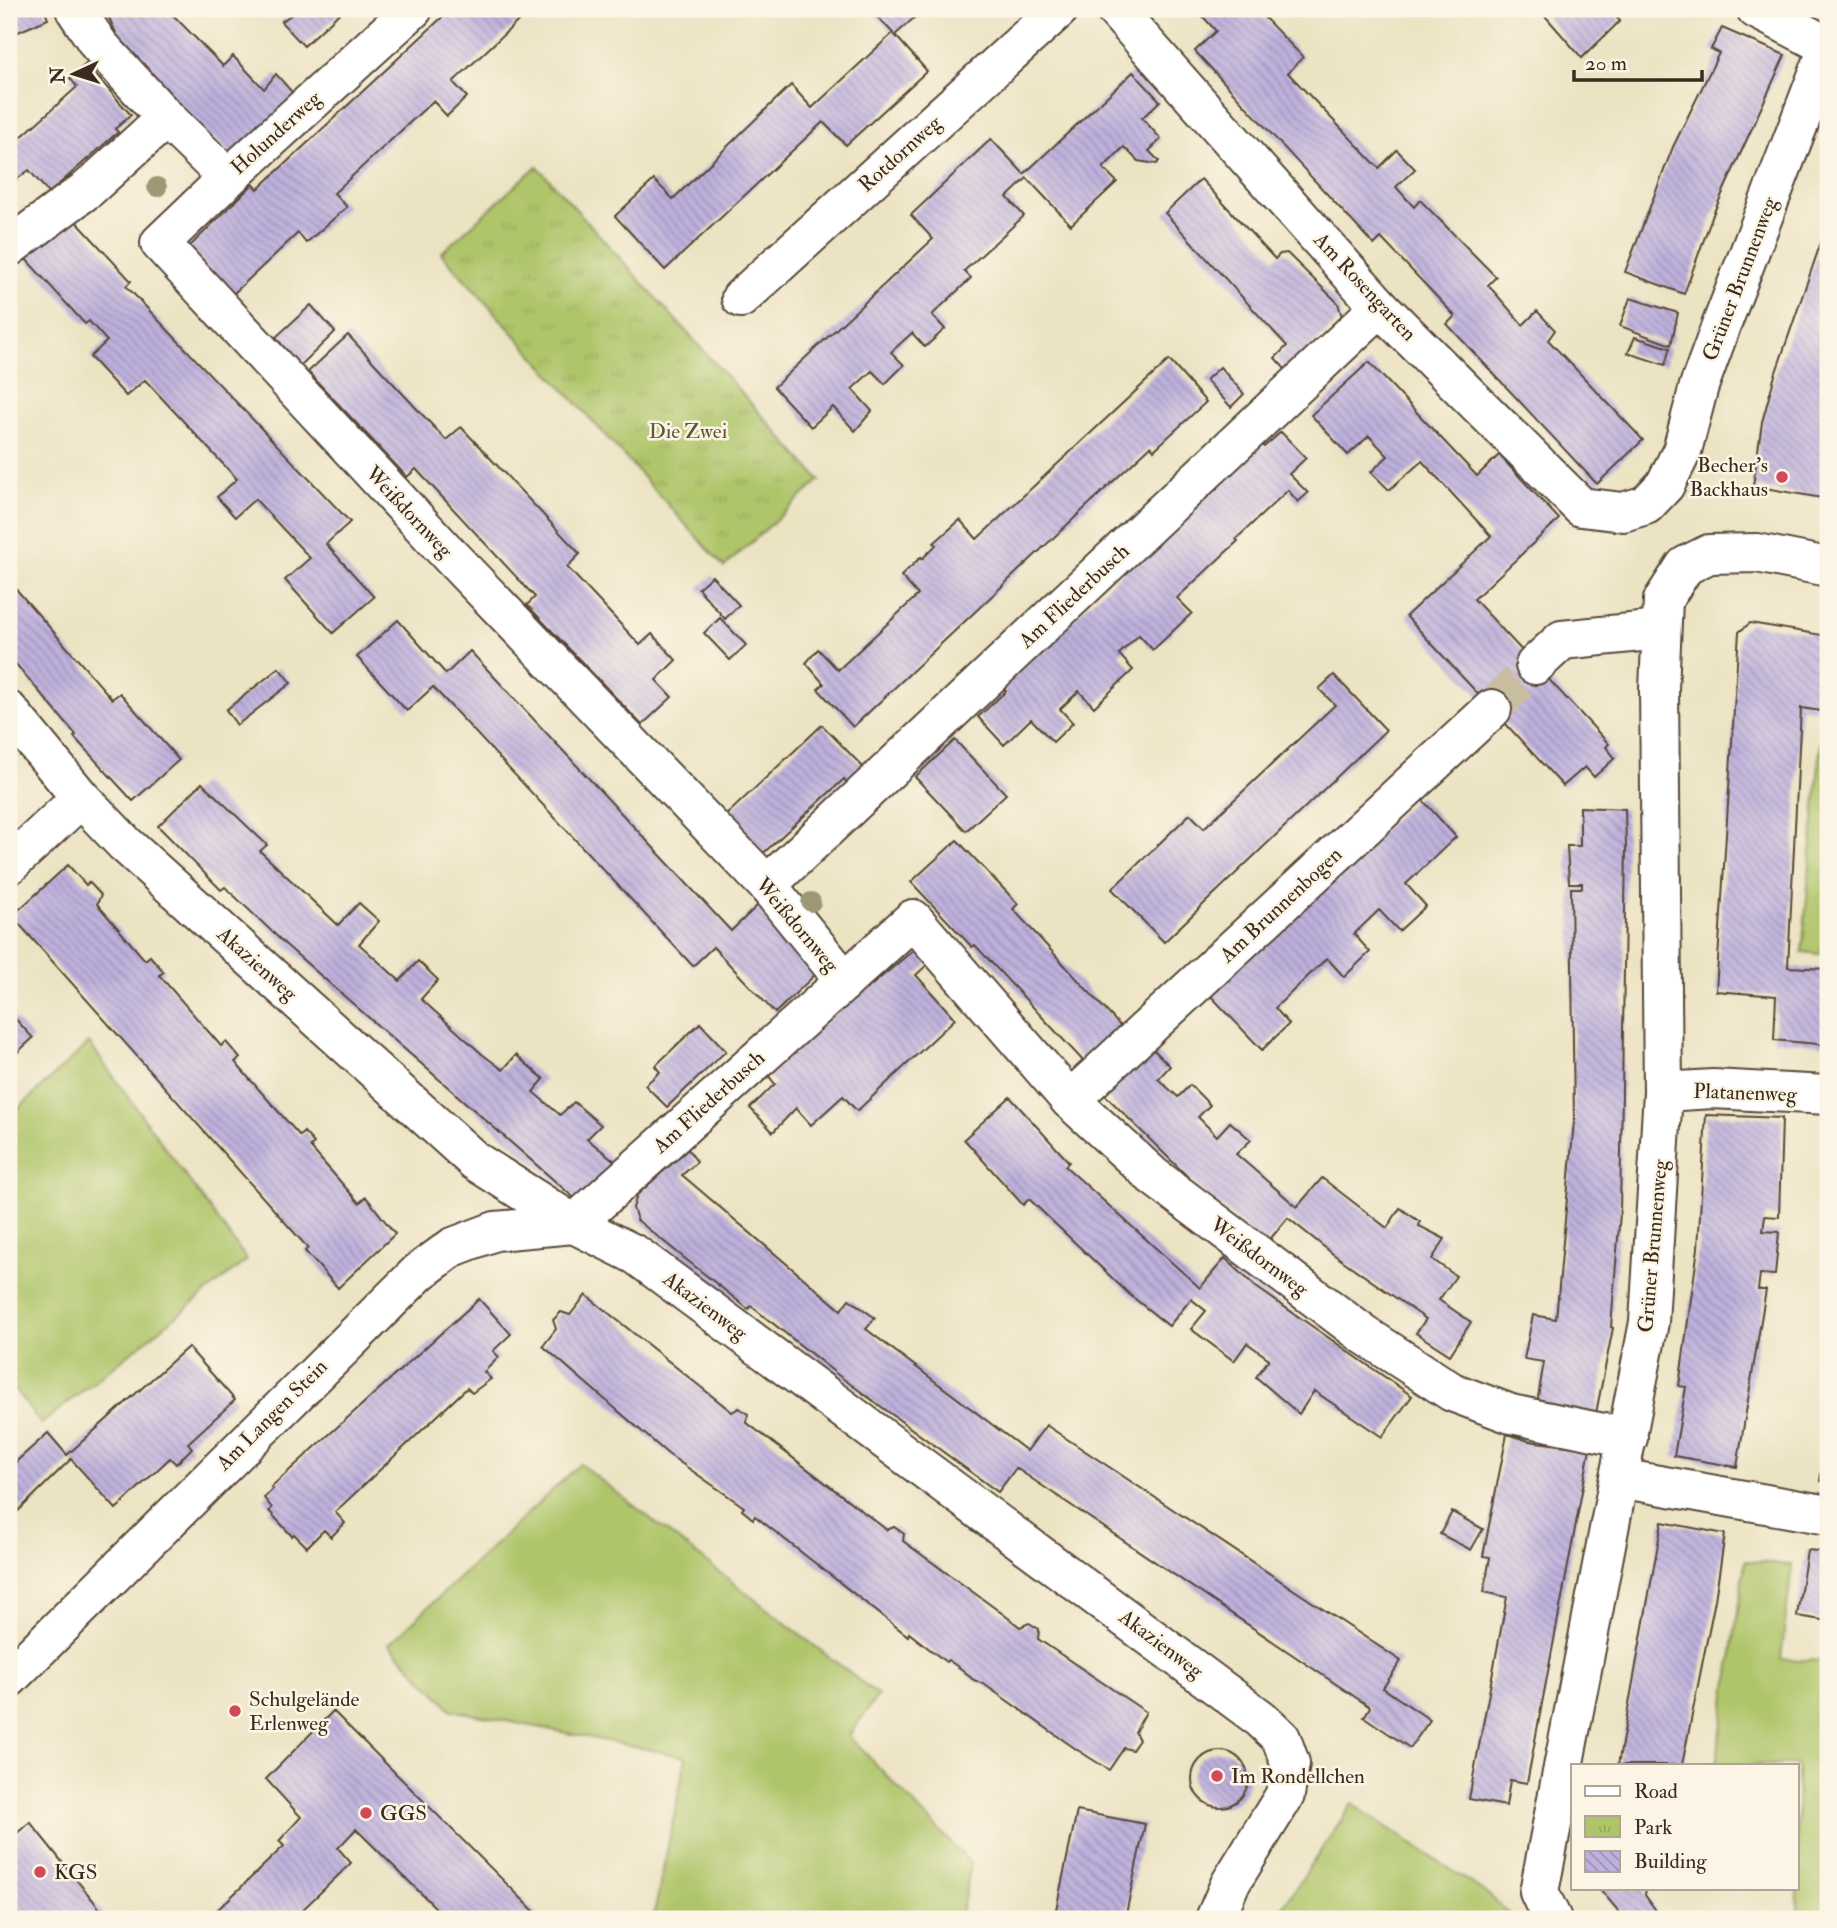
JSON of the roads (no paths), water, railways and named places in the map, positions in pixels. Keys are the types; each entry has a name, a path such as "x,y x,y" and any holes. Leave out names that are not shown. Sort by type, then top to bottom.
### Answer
{"street":[{"path":"9,247 89,188 166,118 99,45 75,9"},
{"name":"Holunderweg","path":"166,118 228,178 414,9"},
{"name":"Rotdornweg","path":"741,298 1059,9"},
{"name":"Am Rosengarten","path":"1115,9 1380,307 1581,507 1623,512 1646,505"},
{"path":"1756,9 1828,47"},
{"name":"Grüner Brunnenweg","path":"1646,505 1665,485 1682,451 1699,386 1828,47"},
{"name":"Weißdornweg","path":"228,178 160,243 454,560 767,885 845,981 913,919 1070,1100 1153,1176 1363,1334 1452,1392 1511,1415 1628,1438"},
{"name":"Am Fliederbusch","path":"767,885 1380,307"},
{"name":"Grüner Brunnenweg","path":"1552,1919 1539,1892 1649,1322 1662,1092 1660,630 1663,600 1685,566 1709,554 1757,553 1828,567"},
{"path":"1535,665 1562,640 1660,630"},
{"name":"Am Brunnenbogen","path":"1070,1100 1492,709"},
{"name":"Akazienweg","path":"9,711 81,798 135,853 475,1161 574,1224 636,1255 1261,1719 1281,1738 1290,1763 1285,1795 1230,1884 1215,1919"},
{"path":"9,865 81,798"},
{"name":"Am Fliederbusch","path":"574,1224 845,981"},
{"name":"Platanenweg","path":"1662,1092 1713,1089 1828,1096"},
{"name":"Am Langen Stein","path":"9,1678 419,1272 453,1247 495,1231 574,1224"},
{"path":"1619,1478 1828,1515"}],"tunnel":[{"path":"1492,709 1535,665"}],"place":[{"name":"Becher's Backhaus","path":"1782,477"},
{"name":"Schulgelände Erlenweg","path":"235,1711"},
{"name":"Im Rondellchen","path":"1217,1776"},
{"name":"GGS","path":"366,1813"},
{"name":"KGS","path":"40,1872"}],"park label":[{"name":"Die Zwei","path":"688,431"}]}
